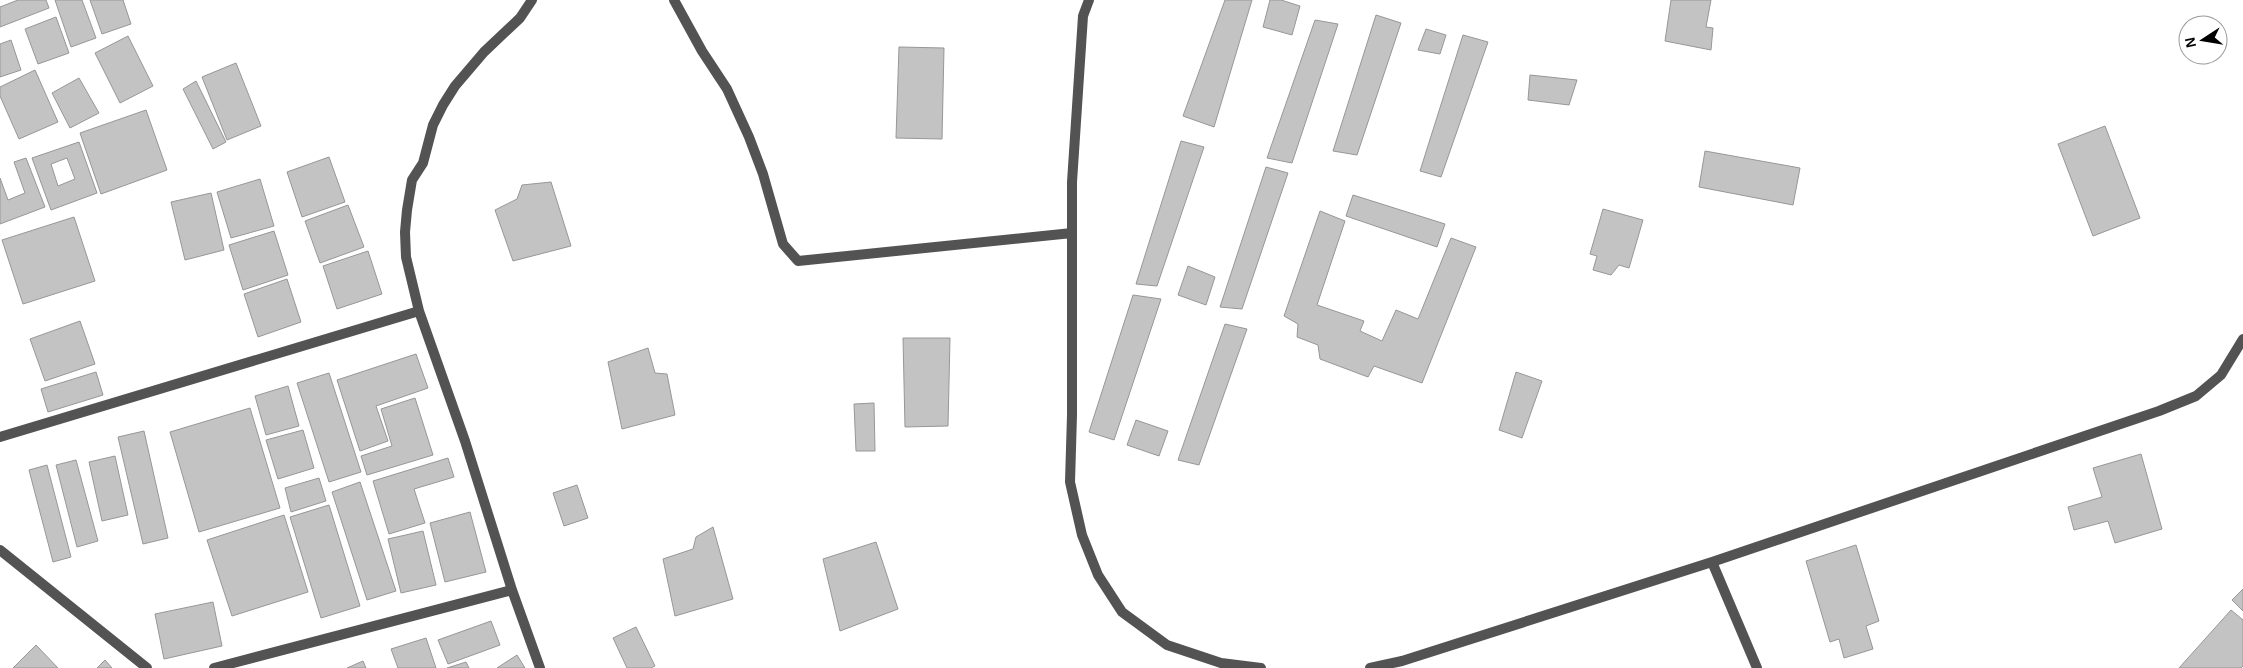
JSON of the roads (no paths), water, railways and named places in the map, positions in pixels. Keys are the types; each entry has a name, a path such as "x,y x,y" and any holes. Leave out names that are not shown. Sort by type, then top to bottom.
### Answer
{"street":[{"path":"532,0 520,18 484,52 455,86 433,126 423,163 412,180 407,210 406,257 419,311 466,441 512,590 540,668"},
{"path":"674,0 702,51 727,89 749,137 763,174 783,244 798,261 1072,234"},
{"path":"1089,0 1083,16 1072,182 1070,482 1082,535 1098,575 1122,612 1167,645 1221,663 1261,668"},
{"path":"0,437 419,311"},
{"path":"1370,668 1402,661 1712,562 2196,396 2221,376 2243,339"},
{"path":"0,550 147,668"},
{"path":"1712,562 1757,668"},
{"path":"214,668 512,590"}]}
